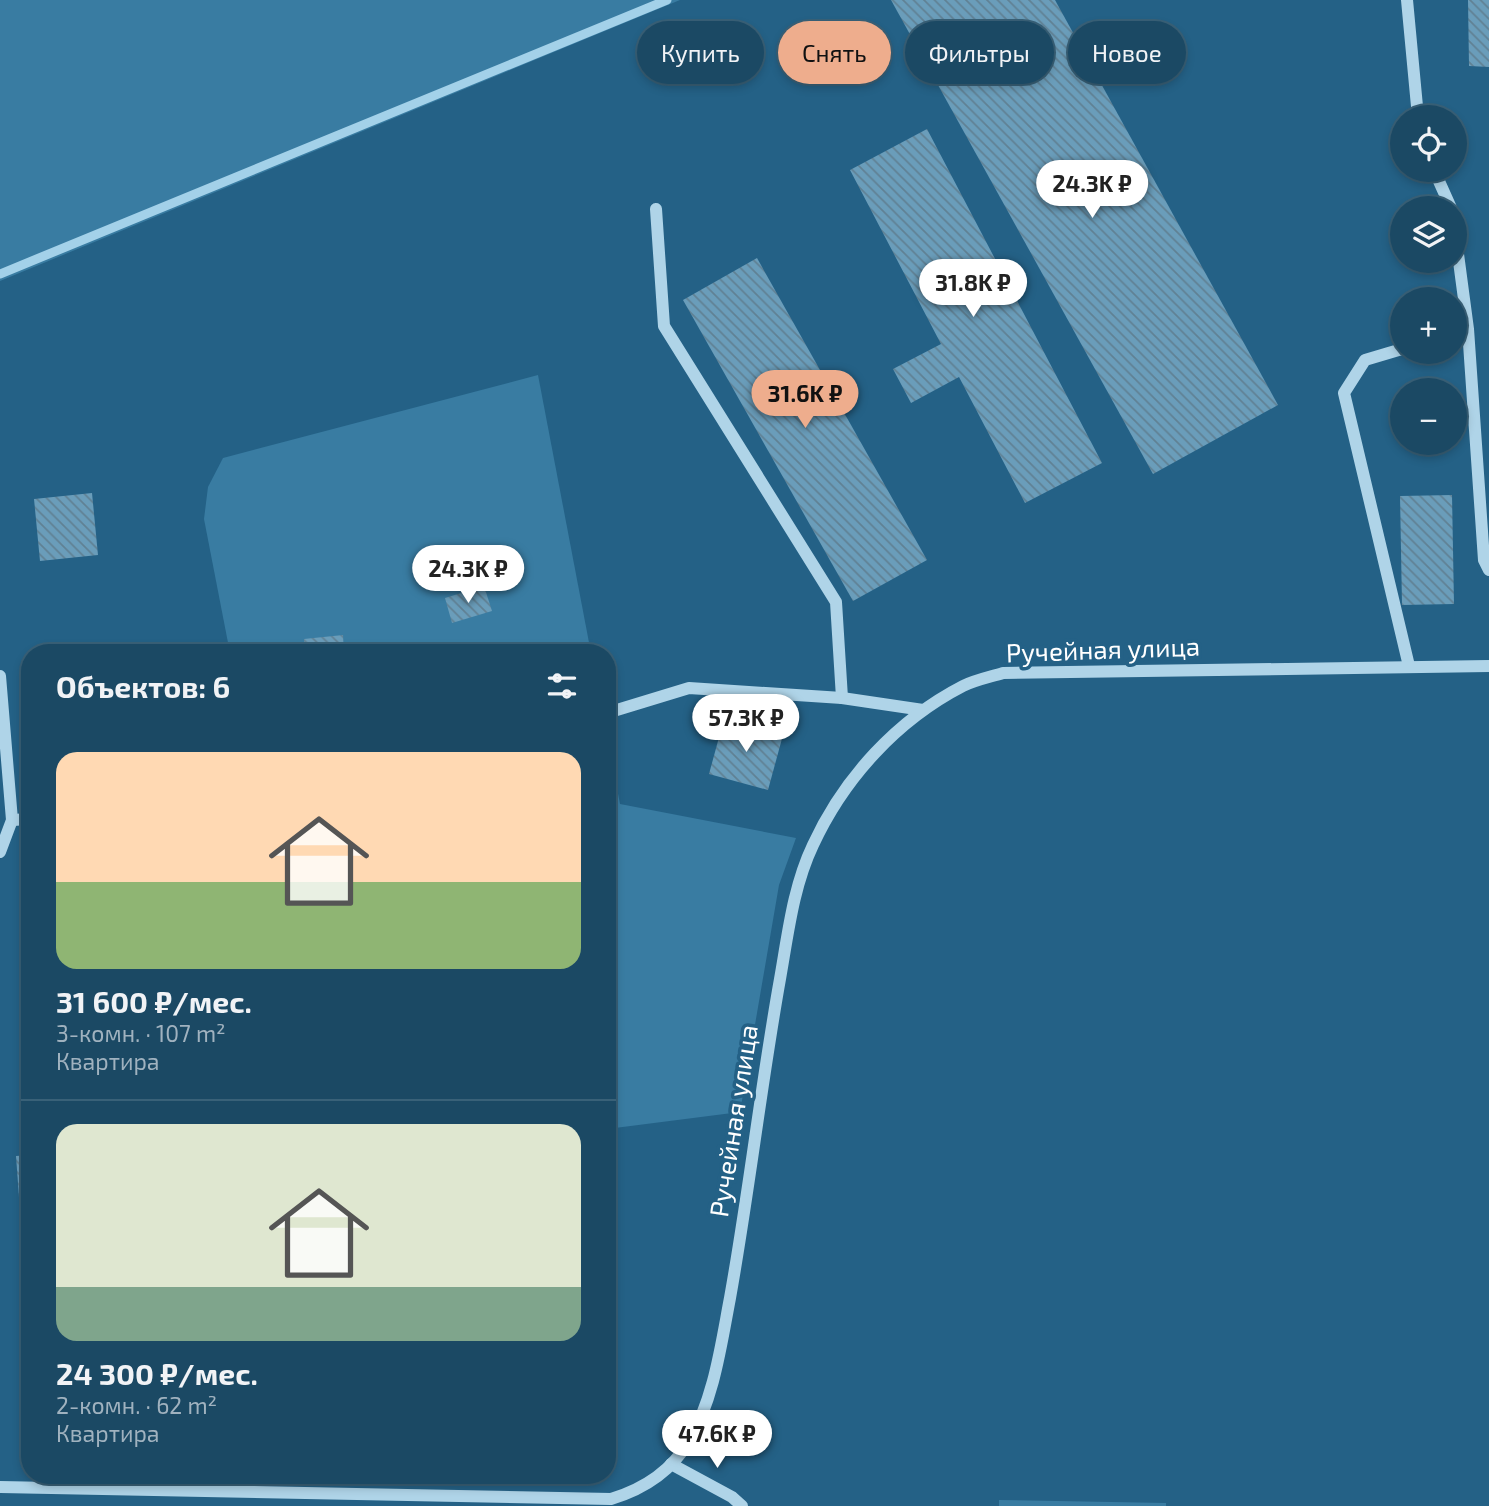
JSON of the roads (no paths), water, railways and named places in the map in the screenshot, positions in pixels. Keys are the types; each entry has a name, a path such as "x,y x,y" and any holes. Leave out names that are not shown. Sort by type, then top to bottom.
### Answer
{"street":[{"path":"1407,0 1417,105"},
{"path":"656,209 664,326 836,602 842,698"},
{"path":"1461,273 1468,329 1484,561 1489,570"},
{"path":"1390,353 1365,360 1344,393 1409,667"},
{"name":"Ручейная улица","path":"0,1487 611,1503 642,1488 657,1479 689,1441 718,1362 771,1026 796,890 813,845 832,811 860,770 886,740 923,710 964,685 1003,673 1489,666"},
{"path":"0,676 12,820 0,852"},
{"path":"616,710 689,688 842,698 923,710"},
{"path":"12,820 21,820"},
{"path":"671,1464 732,1497 742,1506"}],"waterway":[{"path":"0,274 667,0"}]}
